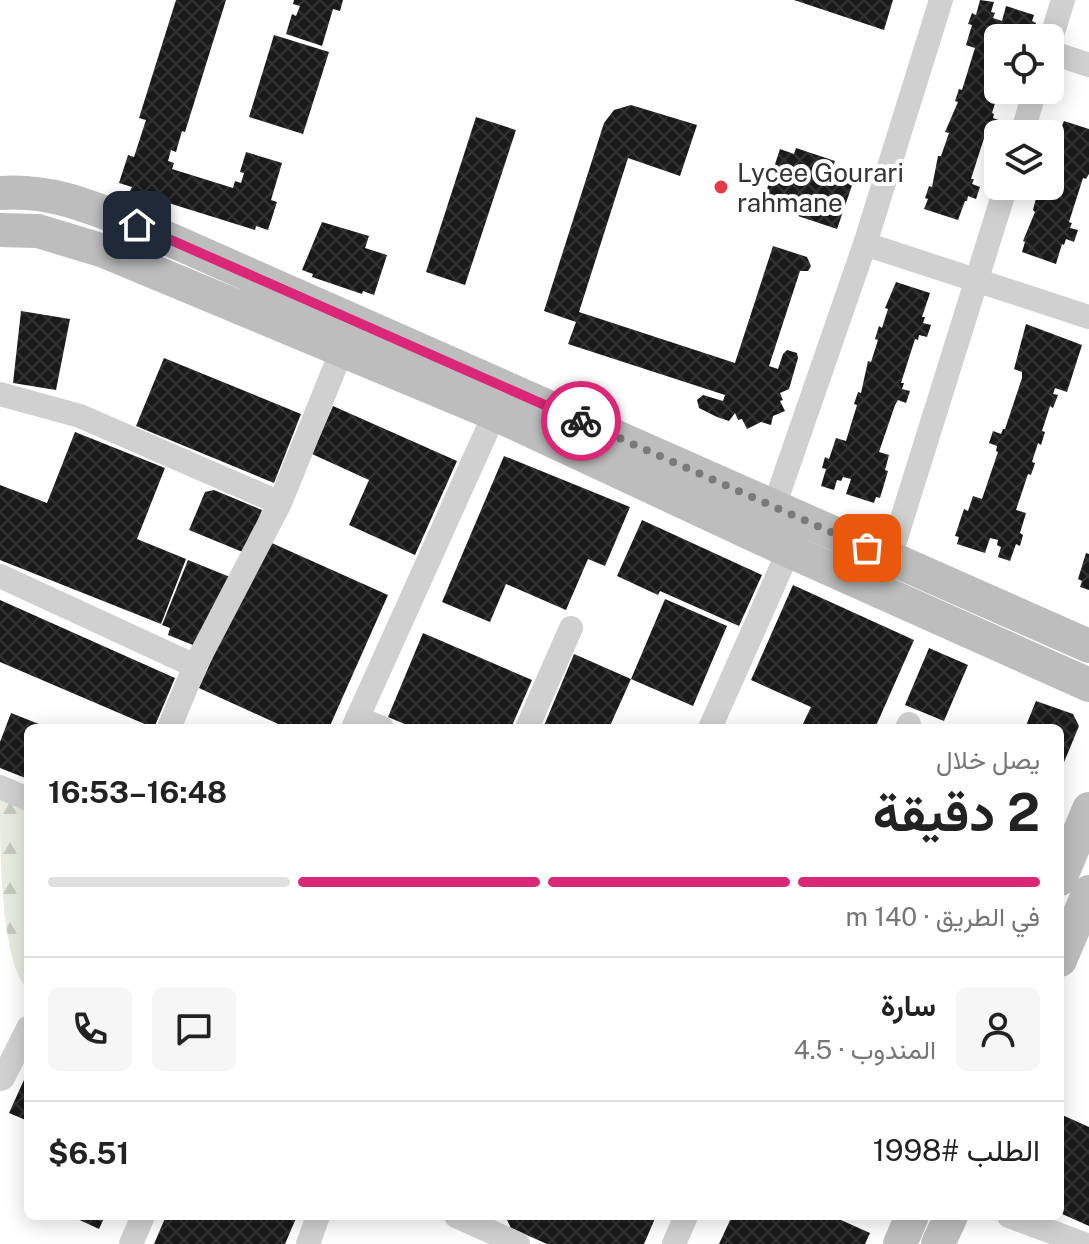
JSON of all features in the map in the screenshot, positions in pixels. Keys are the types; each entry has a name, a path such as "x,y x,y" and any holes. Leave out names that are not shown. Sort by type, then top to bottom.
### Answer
{"main road":[{"path":"0,193 27,191 55,196 122,219 775,532 878,591 1089,685"},
{"path":"0,230 38,231 104,251 342,350 500,401"},
{"path":"775,532 891,558 1089,646"},
{"path":"1064,869 1089,809"},
{"path":"1064,951 1089,892"},
{"path":"900,1244 910,1220"},
{"path":"938,1244 949,1220"}],"street":[{"path":"711,724 775,532 941,0"},
{"path":"1056,24 1063,0"},
{"path":"1064,57 1089,65"},
{"path":"878,591 891,558 1002,200"},
{"path":"865,244 1089,317"},
{"path":"171,724 195,666 280,503 342,350"},
{"path":"0,394 80,416 280,503"},
{"path":"355,723 500,401"},
{"path":"0,576 195,666"},
{"path":"529,724 571,628"},
{"path":"0,787 24,797"},
{"path":"2,1078 24,1036"},
{"path":"0,1051 2,1078"},
{"path":"131,1244 141,1220"},
{"path":"308,1244 317,1220"},
{"path":"674,1244 684,1220"},
{"path":"1020,1220 1084,1244"},
{"path":"490,1222 518,1244"}],"green space":[{"path":"0,798 24,809 24,984 15,968 10,946 1,868"}],"building":[{"path":"176,0 226,0 185,132 182,131 176,152 171,150 168,161 174,163 172,169 233,188 235,181 241,183 244,173 240,172 246,152 282,163 271,200 277,202 268,230 256,226 255,230 130,191 132,187 119,183 128,155 134,157 146,120 139,118"},
{"path":"294,0 343,0 340,11 333,9 322,46 286,34 292,14 296,16 300,6 293,4"},
{"path":"794,0 893,0 884,30"},
{"path":"980,0 994,2 993,18 1002,21 1006,6 1034,15 1032,21 1036,23 984,24 984,104 995,104 993,118 998,120 984,120 984,138 971,179 974,179 972,184 980,187 976,199 968,196 958,220 924,209 938,156 941,156 949,133 945,132 975,48 966,45 972,25 968,24 972,13 976,15"},
{"path":"274,35 329,52 303,134 249,117"},
{"path":"631,105 697,125 680,176 628,158 579,312 735,363 773,246 807,257 811,266 808,271 800,271 769,366 778,369 787,350 797,353 789,389 780,393 785,411 773,416 771,425 761,422 747,429 735,413 729,421 699,408 697,400 703,395 723,401 725,395 568,344 576,322 544,311 604,123 614,110"},
{"path":"476,117 516,130 465,285 426,272"},
{"path":"1064,121 1089,129 1089,174 1086,179 1083,178 1069,222 1072,223 1070,228 1078,230 1074,242 1066,239 1062,244 1056,264 1022,252 1023,241 1035,212 1036,200 1064,200"},
{"path":"796,148 835,161 833,167 856,174 837,229 762,204 780,149 794,154"},
{"path":"322,222 369,236 365,248 387,255 374,295 312,277 313,274 302,270"},
{"path":"896,282 930,293 922,317 925,317 923,323 931,325 927,337 919,335 918,340 915,339 901,383 904,383 902,389 910,391 906,403 898,400 895,405 879,452 889,455 885,470 888,471 880,498 876,497 874,503 846,494 851,479 843,477 841,481 837,480 834,490 821,486 826,469 822,468 825,457 829,459 836,438 846,441 857,405 854,404 858,392 861,393 868,361 871,362 878,340 875,339 879,326 882,328 888,309 885,308"},
{"path":"21,311 70,319 56,390 13,383"},
{"path":"1026,324 1082,345 1067,392 1055,388 1053,394 1058,395 1053,408 1050,406 1041,445 1038,443 1032,462 1035,463 1016,510 1026,513 1020,546 1016,544 1010,561 998,557 1001,547 997,545 998,540 990,538 985,553 957,544 959,537 955,536 964,509 968,511 973,496 982,499 998,452 997,446 989,443 993,431 1001,434 1005,429 1022,378 1022,372 1014,369"},
{"path":"164,358 301,414 274,483 136,426"},
{"path":"333,406 457,461 415,555 349,525 369,480 312,454"},
{"path":"75,432 165,468 137,539 186,559 161,624 0,560 0,485 47,503"},
{"path":"504,456 630,507 605,566 588,559 566,610 506,584 490,622 442,602"},
{"path":"214,490 262,510 245,553 189,530 205,492"},
{"path":"642,520 762,575 739,626 660,591 658,595 617,576"},
{"path":"265,540 388,595 331,724 278,724 199,688"},
{"path":"1086,553 1089,554 1089,590 1080,587 1082,581 1078,579"},
{"path":"188,560 230,577 193,645 168,635 170,628 162,625"},
{"path":"793,585 914,640 877,724 803,724 811,707 751,680"},
{"path":"665,599 727,626 693,706 631,679"},
{"path":"0,600 175,678 156,724 145,724 0,662"},
{"path":"423,633 532,680 513,724 405,724 388,717"},
{"path":"929,648 968,665 944,721 905,705"},
{"path":"574,654 631,679 611,724 545,724"},
{"path":"1036,701 1073,714 1079,726 1064,762 1064,724 1027,724"},
{"path":"11,713 39,724 24,724 24,777 0,768 0,742"},
{"path":"24,1080 24,1119 9,1113"},
{"path":"1064,1116 1089,1127 1089,1226 1064,1215"},
{"path":"80,1220 103,1220 99,1229"},
{"path":"164,1220 295,1220 285,1244 154,1244"},
{"path":"507,1220 654,1220 644,1244 547,1244 511,1228"},
{"path":"730,1220 841,1220 870,1233 865,1244 719,1244"}],"way so far":[{"path":"581,421 867,548"}],"place":[{"name":"Lycee Gourari rahmane","path":"721,187"}],"route":[{"path":"137,225 581,421"}]}
